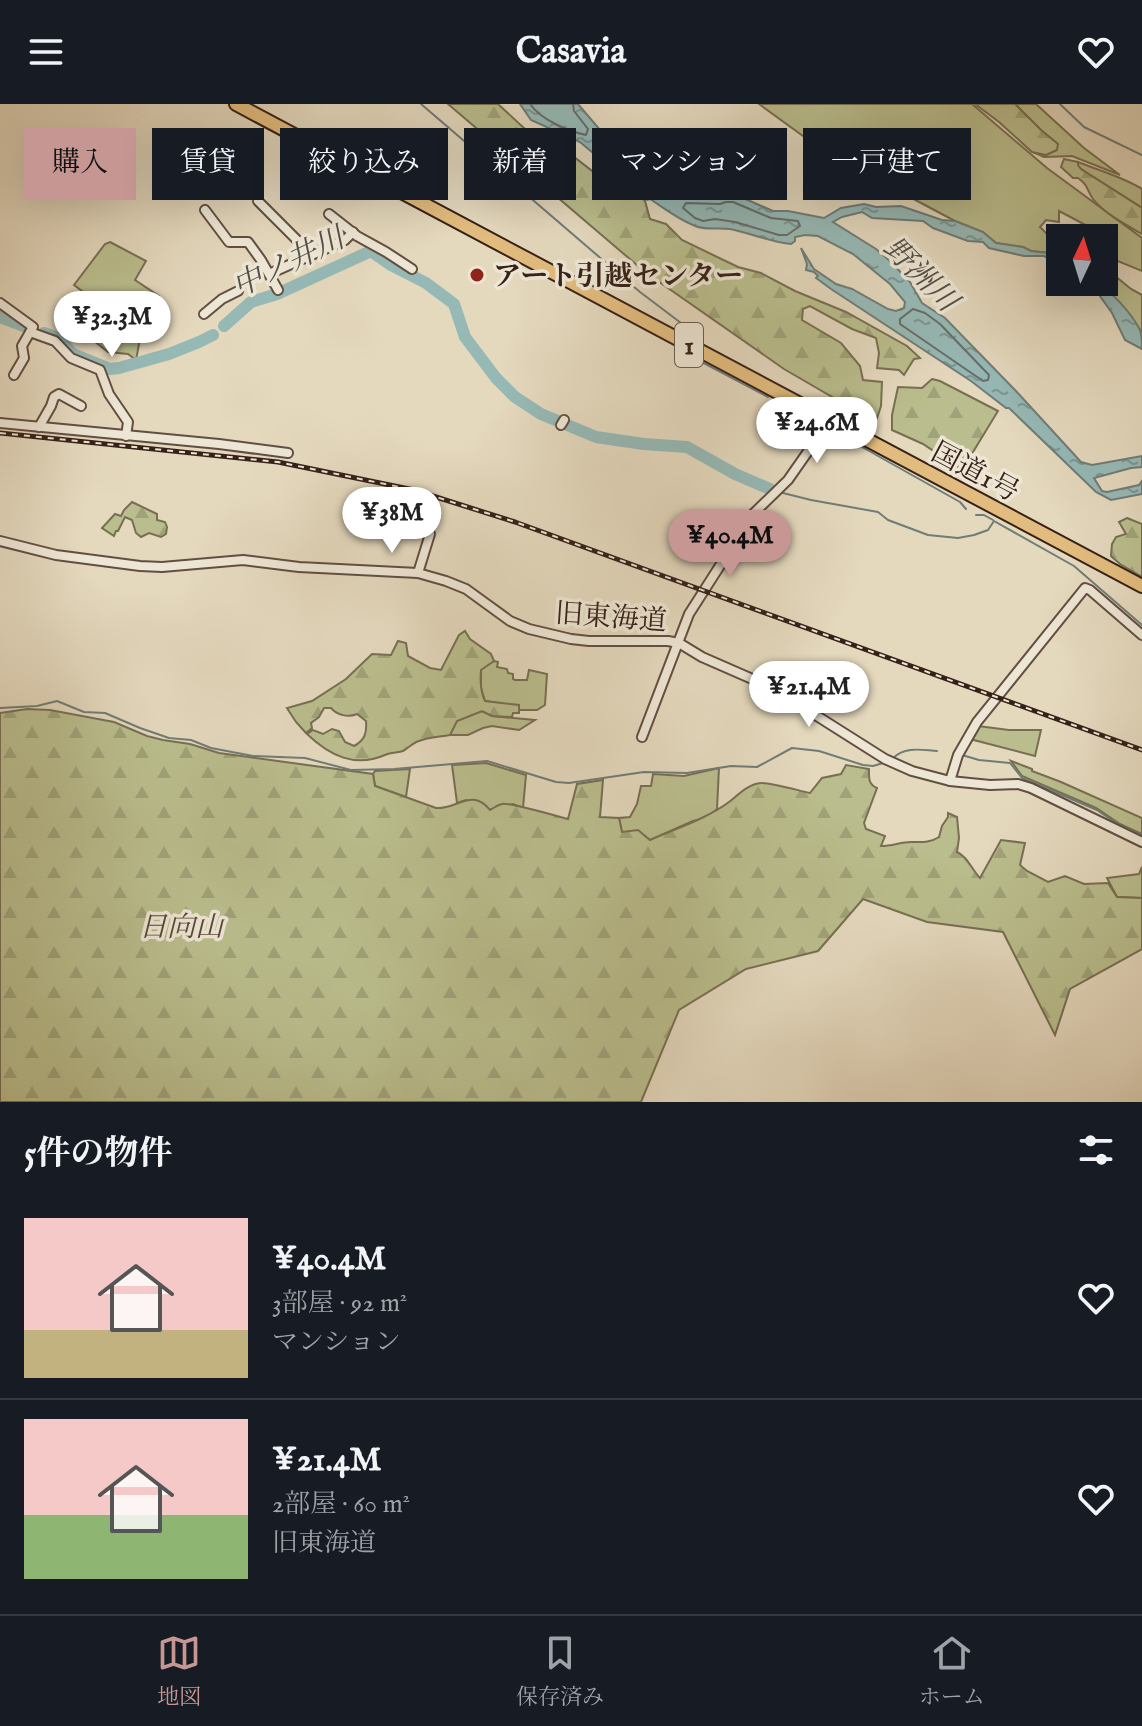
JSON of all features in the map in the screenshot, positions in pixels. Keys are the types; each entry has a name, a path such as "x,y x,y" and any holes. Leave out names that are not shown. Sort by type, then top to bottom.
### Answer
{"highway":[{"name":"国道1号","path":"236,104 1142,586"}],"street":[{"path":"258,201 312,255"},
{"path":"205,210 229,242 248,242 278,290"},
{"path":"329,214 412,269"},
{"path":"269,274 345,240 353,232"},
{"path":"204,314 238,291"},
{"path":"0,303 33,327 22,346 24,358 14,375"},
{"path":"30,332 55,341 71,358 100,370 109,394 128,422 126,436"},
{"path":"39,427 54,397 59,394 81,406"},
{"path":"642,737 689,614 753,514 788,480 830,420"},
{"path":"0,423 288,453"},
{"path":"418,573 430,534"},
{"name":"旧東海道","path":"0,541 56,555 140,566 170,567 243,560 299,567 418,573 466,589 510,621 529,629 571,639 679,643 787,697 885,759 917,773 950,781 1018,784 1054,797 1142,842"},
{"path":"950,781 958,755 977,722 1085,588 1142,635"}],"green space":[{"path":"448,104 498,104 524,128 476,128"},
{"path":"759,104 972,104 1047,168 1142,238 1142,271 1118,261 1118,224 1084,224 1059,211 1059,222 1046,220 1040,227 1046,233 1046,253 1031,251 996,243 983,232 915,200 971,200 971,128 803,128 803,136"},
{"path":"975,104 1015,104 1058,144 1057,150 1046,155 1032,152"},
{"path":"1015,104 1036,104 1084,148 1120,175 1072,156 1044,157 1033,152 1046,155 1056,150 1057,144"},
{"path":"576,158 592,171 592,200 644,200 650,219 666,224 682,240 846,312 907,346 920,358 914,359 904,375 899,370 877,368 879,353 876,338 810,306 803,309 802,320 841,343 860,366 863,380 882,382 877,418 865,416 784,369 645,272 561,200 576,200"},
{"path":"1064,159 1078,162 1081,169 1142,208 1142,234 1098,204 1084,183 1061,167"},
{"path":"1078,162 1142,189 1142,208 1081,169"},
{"path":"110,242 146,261 135,280 159,296 156,308 162,313 158,320 147,311 144,313 146,320 142,330 146,340 140,339 136,360 128,354 108,352 79,329 98,303 74,285 105,244"},
{"path":"1118,278 1142,295 1142,332 1110,296 1118,296"},
{"path":"932,379 998,411 962,470 923,444 892,430 898,387 922,388"},
{"path":"132,502 157,514 157,520 165,522 166,534 161,537 149,533 141,537 136,533 132,520 125,517 114,536 102,528 115,514 121,516"},
{"path":"1127,518 1142,524 1142,577 1111,556 1116,537 1126,534 1119,522"},
{"path":"465,631 470,639 491,654 494,661 481,670 485,701 519,705 519,713 513,713 512,717 492,716 482,711 457,721 450,735 422,740 403,751 374,759 353,760 334,754 307,734 313,730 323,734 332,729 339,731 345,742 354,746 363,739 366,721 357,714 343,715 331,708 324,708 306,733 287,708 312,701 346,679 372,654 391,655 398,641 406,643 408,656 430,668 441,670 459,635"},
{"path":"494,661 498,662 497,667 513,674 515,680 527,680 529,670 547,674 545,705 537,710 519,710 519,706 485,701 481,669"},
{"name":"日向山","path":"50,710 114,722 147,736 219,753 373,774 375,786 436,808 477,800 490,810 506,804 568,819 577,784 603,780 600,817 619,818 622,832 638,830 650,840 711,813 756,784 771,784 810,793 822,778 841,774 846,765 869,769 871,783 877,788 864,823 866,829 885,836 881,846 936,839 948,813 957,817 957,852 980,878 1001,840 1025,843 1020,865 1048,882 1065,876 1084,884 1108,883 1117,897 1142,898 1142,949 1070,989 1055,1035 1003,932 927,922 863,899 818,951 746,969 679,1010 641,1102 0,1102 0,713"},
{"path":"482,711 492,716 535,720 519,730 492,726 468,735 450,735 456,721"},
{"path":"978,726 1041,730 1035,756 970,739"},
{"path":"1011,761 1142,818 1142,834 1096,808 1022,776"},
{"path":"486,763 526,775 523,808 513,804 489,810 466,800 457,803 452,765"},
{"path":"719,768 717,809 707,818 650,840 622,833 619,818 630,817 641,786 651,786 653,774 684,776"},
{"path":"410,769 406,797 375,786 375,771"},
{"path":"1142,867 1142,898 1117,897 1107,878 1139,874"}],"water":[{"path":"520,104 578,104 598,128 592,128 592,152 576,140 576,128 549,128 531,120"},
{"path":"651,200 748,200 773,211 824,218 841,208 864,204 901,206 942,220 955,221 983,232 996,243 1046,253 1046,257 1024,256 989,248 983,242 968,241 923,221 872,218 862,212 833,222 890,261 910,282 922,303 945,318 1081,462 1092,465 1142,456 1142,467 1094,478 1102,491 1107,492 1139,485 1142,481 1142,494 1111,500 1096,492 1009,408 831,289 816,278 818,276 814,272 806,270 801,248 814,269 836,284 852,289 888,309 896,311 904,308 905,302 890,284 853,254 818,236 795,237 791,244 730,229 702,228 676,217"},
{"path":"1100,296 1113,296 1126,309 1140,330 1142,349 1125,340"}],"waterway":[{"path":"421,104 640,292 687,328 691,338"},
{"path":"1060,104 1084,127 1142,155"},
{"name":"中ノ井川","path":"224,326 251,302 277,294 371,251 426,283 454,304 465,337 496,378 515,397 541,414 596,437 687,447 735,474 770,489"},
{"name":"中ノ井川","path":"0,317 26,327"},
{"name":"中ノ井川","path":"44,333 58,338 73,354 110,369 169,354 213,335"},
{"path":"694,356 768,397"},
{"path":"837,433 960,502 966,509"},
{"name":"中ノ井川","path":"783,493 878,512 888,520 928,535 958,538 974,535 988,530 994,521 1074,566 1142,625"},
{"path":"976,515 993,520"},
{"path":"0,708 37,706 57,701 84,712 105,713 169,738 191,740 211,748 253,756 305,758 351,770 487,761 556,782 569,783 644,772 687,773 731,766 757,767 792,748 819,751 863,765 883,763"},
{"path":"893,758 908,750 937,751"},
{"path":"962,755 1010,763 1022,778 1097,810 1119,825 1142,835"}],"railway":[{"path":"0,433 278,462 414,490 515,522 1142,750"}],"place":[{"name":"アート引越センター","path":"477,275"}],"water label":[{"name":"野洲川","path":"921,274"}]}
